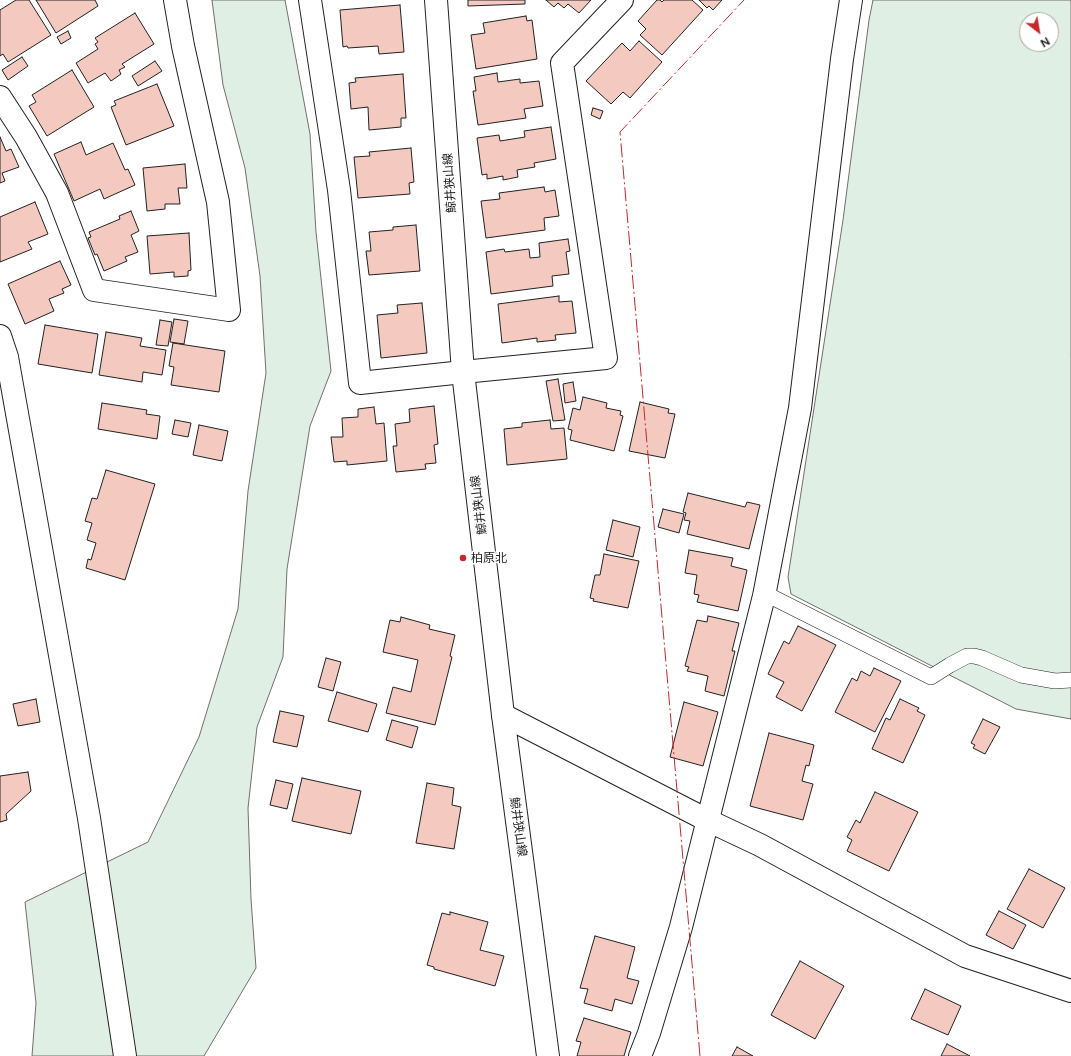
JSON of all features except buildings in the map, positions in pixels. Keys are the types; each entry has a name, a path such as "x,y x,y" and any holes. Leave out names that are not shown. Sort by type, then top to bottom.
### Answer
{"street":[{"path":"0,96 26,137 57,193 94,290 229,310 218,202 183,46 175,0"},
{"path":"310,0 339,190 360,383 606,358 562,63 622,0"},
{"name":"鯨井狭山線","path":"436,0 463,372 504,715 548,1056"},
{"path":"640,1056 649,1033 681,926 764,593 800,408 842,59 851,0"},
{"path":"0,336 7,357 89,818 125,1056"},
{"path":"504,715 707,820 760,845 966,956 1071,991"}],"lane":[{"path":"764,593 931,677 967,656 974,656 1021,675 1055,681 1071,680"}],"green space":[{"path":"212,0 285,0 310,134 316,232 331,371 310,426 287,569 283,657 257,727 248,808 251,899 256,968 204,1056 32,1056 36,1003 25,902 148,842 199,737 238,609 248,491 266,373 260,276 245,168 223,85"},
{"path":"873,0 1071,0 1071,719 1016,709 791,594 788,577 843,220 869,20"}],"power":[{"path":"700,1056 620,132 744,0"}],"place":[{"name":"柏原北","path":"463,558"}]}
